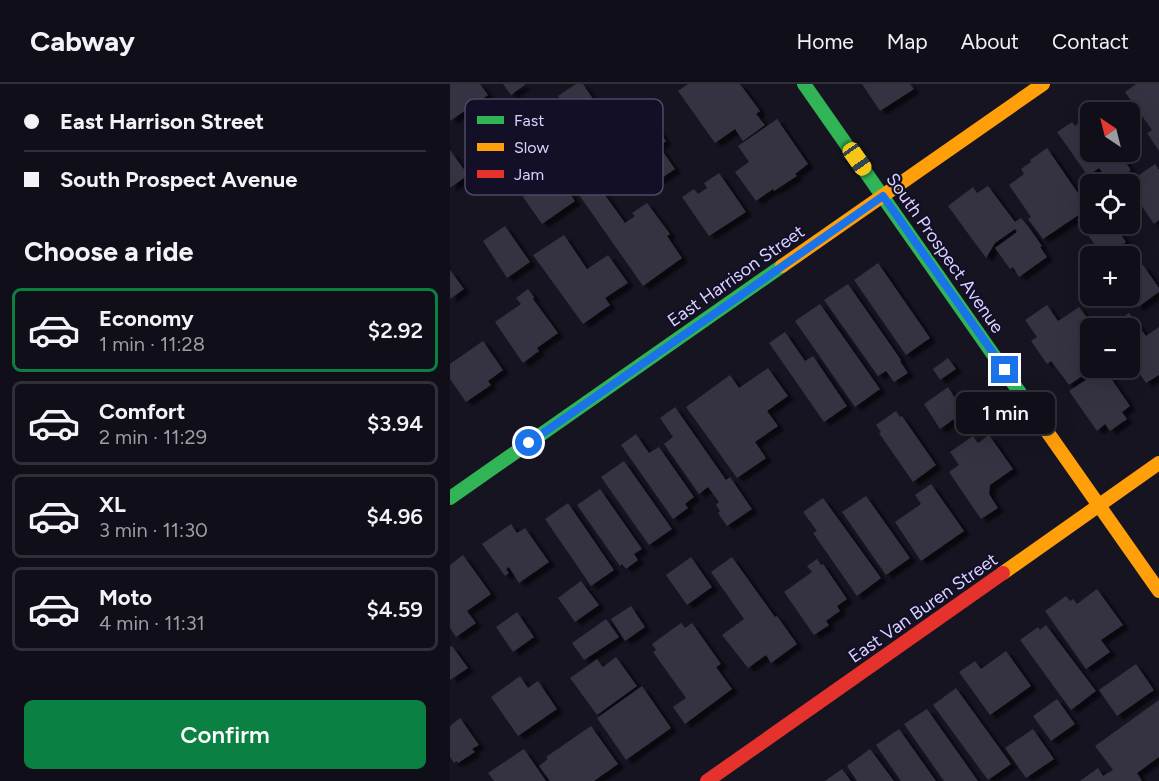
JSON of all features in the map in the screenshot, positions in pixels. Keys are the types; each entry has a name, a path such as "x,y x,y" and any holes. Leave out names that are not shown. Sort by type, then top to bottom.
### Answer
{"street":[{"name":"South Prospect Avenue","path":"804,84 1159,591"},
{"name":"East Harrison Street","path":"450,498 1043,84"},
{"name":"East Van Buren Street","path":"707,781 1159,464"}],"building":[{"path":"450,84 480,84 488,95 482,99 465,99 465,111 450,121"},
{"path":"503,84 526,84 511,95"},
{"path":"576,84 583,84 593,99 560,99 558,96"},
{"path":"688,84 740,84 760,111 756,114 765,125 743,141 735,129 715,143 678,91"},
{"path":"862,84 910,84 914,89 880,111"},
{"path":"1136,84 1159,84 1159,151 1147,133 1152,130 1140,113 1140,102 1132,102 1125,92"},
{"path":"777,119 808,164 795,174 797,176 756,201 735,172 749,162 738,146"},
{"path":"1072,122 1075,126 1080,122 1080,162 1125,162 1131,170 1125,174 1104,174 1099,168 1091,174 1087,174 1057,132"},
{"path":"1047,148 1080,196 1078,206 1080,214 1043,239 1028,219 1031,217 1009,185 1024,174 1021,169 1031,162 1030,160"},
{"path":"450,150 465,171 465,177 450,188"},
{"path":"663,152 675,169 663,177"},
{"path":"1155,164 1159,170 1159,220 1154,224 1140,204 1140,174"},
{"path":"719,173 746,212 709,236 682,197 694,189 698,194 707,188 704,183"},
{"path":"988,186 1015,222 1021,218 1028,226 1047,257 1019,277 1013,267 1010,269 995,248 1017,232 1015,229 995,243 986,258 948,206 973,187 977,193"},
{"path":"526,195 571,195 575,201 542,224 523,197"},
{"path":"579,195 605,195 625,223 635,216 632,213 647,203 670,234 667,236 682,258 643,286"},
{"path":"505,226 530,262 507,278 483,241"},
{"path":"1087,234 1120,234 1126,242 1120,246 1096,246"},
{"path":"564,235 587,269 608,255 628,283 605,298 610,305 583,324 533,255"},
{"path":"878,263 930,338 906,355 854,280"},
{"path":"1143,265 1159,288 1159,292 1140,306 1140,267"},
{"path":"450,270 464,289 450,299"},
{"path":"848,284 908,373 894,382 886,371 878,376 824,300"},
{"path":"528,289 558,333 537,348 539,351 523,363 495,322 521,304 516,298"},
{"path":"820,304 880,389 855,407 795,321"},
{"path":"1047,305 1058,321 1079,307 1087,318 1080,318 1080,378 1069,385 1051,361 1047,364 1031,341 1037,337 1025,320"},
{"path":"1129,313 1133,318 1122,318"},
{"path":"1159,327 1159,375 1146,383 1140,374 1140,328 1146,336"},
{"path":"785,332 805,361 813,356 847,406 824,422 769,343"},
{"path":"483,341 503,370 488,381 491,385 466,402 450,379 450,364"},
{"path":"948,358 956,369 940,380 933,369"},
{"path":"768,368 788,396 767,411 778,426 755,442 766,458 737,478 686,407 730,375 739,388"},
{"path":"1089,378 1111,378 1130,406 1122,412 1127,419 1110,431 1105,424 1097,431 1069,391"},
{"path":"948,387 964,412 940,429 924,404"},
{"path":"675,407 726,480 730,477 752,509 727,526 718,513 720,511 716,505 719,502 708,487 699,494 664,444 673,437 660,418"},
{"path":"896,411 900,417 902,416 936,465 913,482 879,433 881,432 876,425"},
{"path":"636,434 649,453 659,447 694,497 685,504 688,508 673,519 621,445"},
{"path":"989,435 1013,469 990,485 989,494 998,508 981,519 949,472 959,465 950,452 973,436 978,443"},
{"path":"624,461 672,529 649,545 601,477"},
{"path":"931,484 964,531 921,561 895,522 921,504 915,495"},
{"path":"600,489 642,549 634,554 638,560 626,569 622,564 620,566 577,505"},
{"path":"866,496 910,558 886,575 842,512"},
{"path":"823,498 881,578 857,596 813,533 817,531 803,512"},
{"path":"568,503 614,570 591,586 545,519"},
{"path":"511,524 517,533 525,528 549,562 519,583 509,567 506,569 509,573 505,576 482,544"},
{"path":"463,555 491,594 467,611 476,623 456,637 450,628 450,565"},
{"path":"691,557 712,587 687,605 666,575"},
{"path":"732,557 797,644 771,663 766,655 748,668 722,635 744,619 711,572"},
{"path":"817,559 847,599 837,606 840,611 826,621 829,625 814,635 784,592 812,572 807,566"},
{"path":"581,581 599,605 575,622 558,598"},
{"path":"1097,589 1123,625 1101,640 1110,652 1086,669 1045,611 1066,596 1077,604"},
{"path":"631,606 645,627 625,641 611,619"},
{"path":"517,612 534,637 513,652 496,627"},
{"path":"606,619 619,637 584,660 572,643"},
{"path":"681,623 685,628 692,623 721,664 716,667 732,689 685,724 673,707 686,698 653,652 656,650 652,644"},
{"path":"1046,625 1096,691 1071,710 1020,640 1038,627 1040,630"},
{"path":"452,646 468,668 450,680 450,647"},
{"path":"1006,651 1031,686 990,715 959,672 975,661 981,669"},
{"path":"616,657 637,686 597,715 570,678 597,659 603,667"},
{"path":"1136,664 1154,690 1117,716 1099,690"},
{"path":"520,676 528,688 538,681 557,709 518,736 491,697"},
{"path":"642,686 671,728 626,760 597,718"},
{"path":"956,688 1011,764 988,780 933,705"},
{"path":"1057,699 1075,724 1051,741 1033,716"},
{"path":"1159,700 1159,757 1137,773 1142,781 1080,781 1098,768 1103,776 1113,770 1095,746"},
{"path":"927,709 978,781 944,781 904,724"},
{"path":"460,718 479,745 472,749 475,752 458,763 457,761 454,763 450,757 450,726"},
{"path":"591,726 618,764 594,781 550,781 539,766 548,759 546,757"},
{"path":"899,729 936,781 901,781 876,745"},
{"path":"1033,729 1054,759 1026,778 1005,748"},
{"path":"524,749 546,781 494,781 488,773"},
{"path":"870,749 894,781 857,781 847,766"},
{"path":"842,769 851,781 825,781"}],"traffic: fast":[{"path":"804,84 1046,430"},
{"path":"450,498 782,266"}],"traffic: slow":[{"path":"782,266 1043,84"},
{"path":"1046,430 1159,591"},
{"path":"1003,573 1159,463"}],"traffic: jam":[{"path":"707,781 1003,573"}],"route":[{"path":"529,443 883,196 1005,370"}]}
